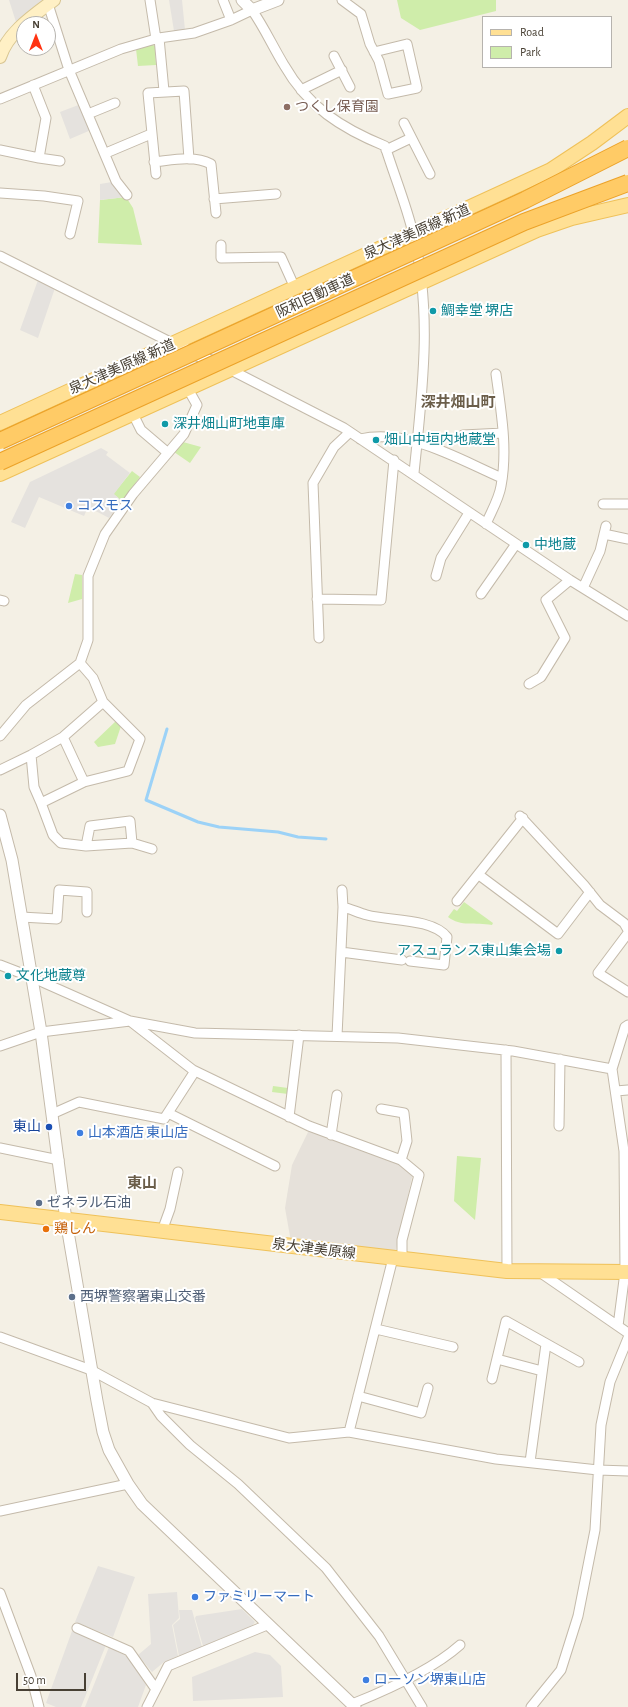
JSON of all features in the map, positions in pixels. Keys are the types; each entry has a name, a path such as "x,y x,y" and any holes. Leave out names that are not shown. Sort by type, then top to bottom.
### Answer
{"highway":[{"name":"阪和自動車道","path":"0,441 525,200 628,148"},
{"name":"阪和自動車道","path":"0,462 524,222 628,183"}],"main road":[{"path":"0,57 6,43 18,29 52,1"},
{"name":"泉大津美原線 新道","path":"0,423 551,170 592,144 628,116"},
{"path":"0,474 538,230 572,218 628,205"},
{"name":"泉大津美原線","path":"0,1212 507,1271 540,1273 627,1272"}],"street":[{"path":"150,0 158,39 164,92"},
{"path":"223,0 231,20"},
{"path":"242,0 252,10 301,90 320,109 339,124 355,134 385,146 413,234 421,282 425,337 414,473"},
{"path":"0,99 121,49 158,39 194,33 231,20 278,0"},
{"path":"342,0 360,14 374,52 379,61 388,94 417,88 407,44 374,52"},
{"path":"52,1 69,70 106,153 116,181 127,196"},
{"path":"334,56 350,87"},
{"path":"301,90 342,70"},
{"path":"33,85 46,118 39,158"},
{"path":"156,174 148,93 184,90 189,159"},
{"path":"88,114 115,103"},
{"path":"404,123 430,174"},
{"path":"106,153 151,134"},
{"path":"386,150 411,138"},
{"path":"0,150 60,161"},
{"path":"154,162 189,159 202,160 211,164 216,213"},
{"path":"0,193 44,196 78,201 70,234"},
{"path":"214,199 276,194"},
{"path":"221,245 221,258 282,257 295,288"},
{"path":"0,256 174,344 229,369 344,428 414,473 486,524 570,580 628,616"},
{"path":"486,524 501,488 502,478 503,433 496,374"},
{"path":"0,736 26,705 80,663 88,640 88,576 105,534 133,494 184,434 196,405 188,389"},
{"path":"133,414 141,430 168,453"},
{"path":"319,638 313,483 334,447 350,432"},
{"path":"462,435 503,433"},
{"path":"360,439 375,436 387,436 417,441 502,478"},
{"path":"317,599 381,600 394,460"},
{"path":"603,504 628,504"},
{"path":"436,576 441,558 469,512"},
{"path":"583,588 600,551 605,530 628,539"},
{"path":"481,594 516,544"},
{"path":"529,684 541,677 565,638 546,600 570,580"},
{"path":"41,803 84,782 128,771 140,739 103,702 93,678 80,663"},
{"path":"0,770 63,737 103,702"},
{"path":"63,737 84,782"},
{"path":"31,755 34,787 53,835 61,843 86,846 132,843 152,848"},
{"path":"0,815 12,860 40,1032 59,1160 66,1220 91,1370 103,1432 109,1450 128,1484 142,1504 353,1706 444,1658 460,1645"},
{"path":"457,901 479,875 522,817 600,905 624,923 628,930"},
{"path":"86,846 90,826 130,821 132,843"},
{"path":"479,875 558,934 590,892"},
{"path":"21,917 58,918 59,890 87,892 87,912"},
{"path":"337,1036 342,952 342,890"},
{"path":"342,952 444,965 447,937 443,932 412,921 366,915 343,907"},
{"path":"628,933 598,973 628,992"},
{"path":"0,965 31,977 130,1021 195,1033 398,1038 506,1050 612,1069"},
{"path":"0,1046 40,1032 130,1021 195,1071 289,1117 401,1160 419,1175 349,1432"},
{"path":"618,1326 627,1272 626,1154 612,1069 625,1027 628,1025"},
{"path":"289,1117 299,1035"},
{"path":"506,1050 507,1271"},
{"path":"559,1126 560,1059"},
{"path":"52,1114 79,1102 164,1119 195,1071"},
{"path":"616,1091 628,1090"},
{"path":"331,1134 337,1095"},
{"path":"380,1109 404,1113 407,1141 401,1160"},
{"path":"168,1113 275,1166"},
{"path":"0,1148 59,1160"},
{"path":"162,1231 170,1209 178,1172"},
{"path":"540,1273 628,1333"},
{"path":"492,1379 506,1321 579,1362"},
{"path":"376,1329 453,1347"},
{"path":"0,1337 91,1370 152,1403 289,1438 349,1432 496,1459 598,1470 628,1471"},
{"path":"531,1707 561,1670 578,1616 595,1530 601,1425 610,1382 628,1338"},
{"path":"530,1462 546,1344"},
{"path":"497,1359 542,1371"},
{"path":"358,1396 421,1413 428,1388"},
{"path":"152,1403 161,1416 190,1445 238,1484 326,1568 379,1636 404,1680 422,1707"},
{"path":"0,1511 128,1484"},
{"path":"0,1593 30,1676 39,1707"},
{"path":"147,1707 155,1688 168,1666 267,1625"},
{"path":"77,1628 129,1651 155,1688"}],"shaded area":[{"path":"9,0 45,0 24,16 16,16 16,22"},
{"path":"169,0 182,0 185,30 174,31"},
{"path":"81,104 91,130 70,139 60,112"},
{"path":"112,182 126,197 100,200 100,184"},
{"path":"38,280 55,288 38,338 20,330"},
{"path":"101,448 108,452 106,455 130,473 114,494 122,501 109,518 88,507 84,516 39,497 25,528 11,522 30,482"},
{"path":"309,1130 400,1163 413,1173 395,1253 291,1242 285,1208 292,1165"},
{"path":"98,1566 135,1577 113,1637 75,1622"},
{"path":"177,1592 179,1618 172,1625 178,1656 164,1662 152,1672 138,1655 151,1644 148,1594"},
{"path":"242,1609 255,1622 252,1626 203,1646 195,1618 196,1616"},
{"path":"179,1610 192,1610 202,1647 179,1656 173,1625 180,1619"},
{"path":"72,1631 106,1645 81,1707 56,1707 46,1703"},
{"path":"109,1647 130,1658 146,1685 138,1707 85,1707"},
{"path":"255,1652 270,1655 281,1666 283,1697 193,1701 192,1677"}],"green space":[{"path":"397,0 496,0 496,11 420,30 401,18"},
{"path":"151,44 155,46 156,65 138,66 136,49"},
{"path":"126,197 133,208 142,245 98,243 100,200"},
{"path":"183,442 201,447 190,463 174,452"},
{"path":"132,471 140,477 122,501 113,494"},
{"path":"75,574 82,575 82,599 68,603"},
{"path":"116,721 121,726 115,744 98,747 94,742"},
{"path":"464,902 493,923 492,925 463,923 448,917 454,909 457,911"},
{"path":"273,1086 288,1088 288,1094 272,1092"},
{"path":"457,1156 481,1158 475,1220 454,1201"}],"waterway":[{"path":"167,729 146,800 198,822 219,827 278,832 298,837 326,839"}],"place":[{"name":"つくし保育園","path":"287,107"},
{"name":"鯛幸堂 堺店","path":"433,311"},
{"name":"深井畑山町地車庫","path":"165,424"},
{"name":"畑山中垣内地蔵堂","path":"376,440"},
{"name":"コスモス","path":"69,506"},
{"name":"中地蔵","path":"526,545"},
{"name":"アスュランス東山集会場","path":"559,951"},
{"name":"文化地蔵尊","path":"8,976"},
{"name":"東山","path":"49,1127"},
{"name":"山本酒店 東山店","path":"80,1133"},
{"name":"ゼネラル石油","path":"39,1203"},
{"name":"鶏しん","path":"46,1229"},
{"name":"西堺警察署東山交番","path":"72,1297"},
{"name":"ファミリーマート","path":"195,1597"},
{"name":"ローソン堺東山店","path":"366,1680"}],"district":[{"name":"深井畑山町","path":"458,402"},
{"name":"東山","path":"142,1183"}]}
